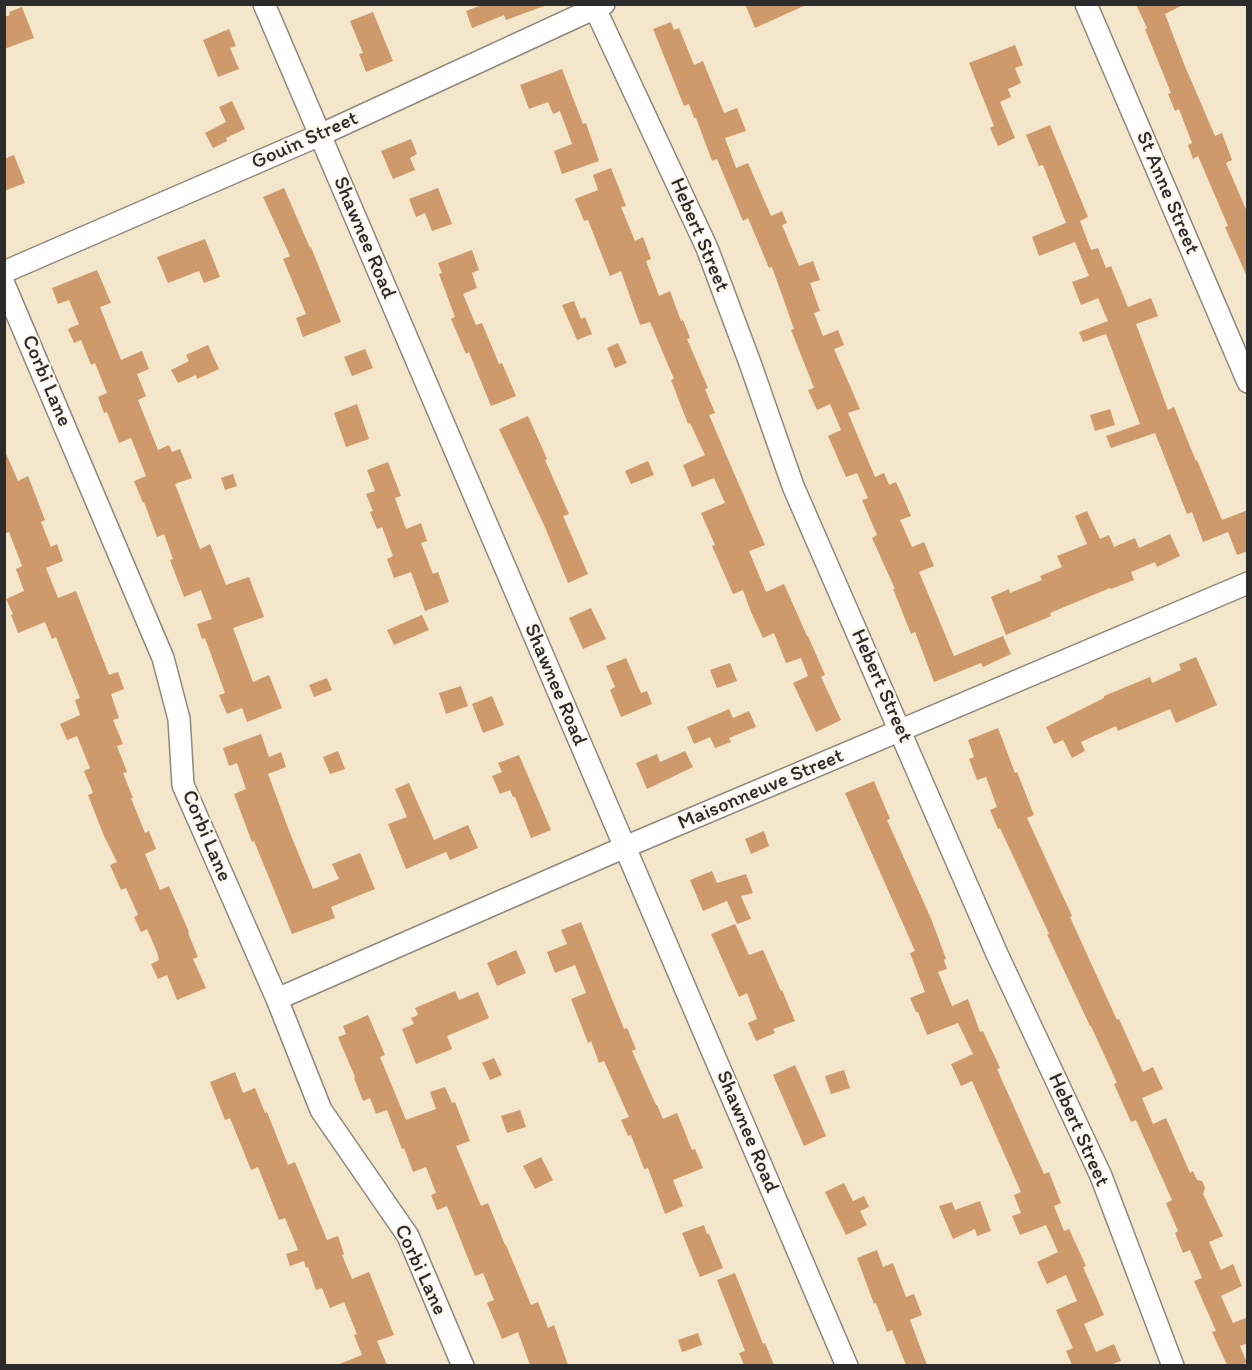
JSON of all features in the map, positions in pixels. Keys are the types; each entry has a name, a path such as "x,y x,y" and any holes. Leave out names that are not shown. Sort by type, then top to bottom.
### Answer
{"street":[{"name":"Shawnee Road","path":"264,4 847,1365"},
{"name":"St Anne Street","path":"1086,4 1248,382"},
{"name":"Gouin Street","path":"4,272 320,135 597,6"},
{"name":"Hebert Street","path":"597,6 707,248 793,486 998,954 1101,1176 1173,1365"},
{"name":"Corbi Lane","path":"4,285 164,658 179,719 183,785 277,999 321,1110 408,1236 464,1365"},
{"name":"Maisonneuve Street","path":"277,999 625,847 1248,583"}],"building":[{"path":"484,4 544,4 544,6 506,20 504,15 472,28 466,11"},
{"path":"745,4 808,4 755,28"},
{"path":"1136,4 1185,4 1165,14 1215,136 1222,133 1232,160 1226,163 1248,214 1248,279 1198,156 1193,159 1188,145 1192,143 1179,109 1175,111 1168,94 1171,93"},
{"path":"22,7 34,38 4,49 4,17 10,15 9,12"},
{"path":"373,12 393,61 366,72 359,54 363,53 350,21"},
{"path":"671,22 674,30 679,28 694,65 703,61 724,113 737,108 746,131 725,138 736,168 748,163 771,216 782,211 787,223 782,225 799,266 813,261 820,280 810,283 820,311 814,313 823,336 838,330 844,345 834,349 860,409 848,413 875,477 884,473 889,485 896,482 911,516 900,520 912,547 924,542 934,566 919,572 954,656 1003,636 1011,654 983,667 981,663 934,682 915,632 911,634 893,589 895,589 872,538 877,535 862,500 868,498 857,473 846,477 828,436 841,430 830,404 817,410 808,390 814,388 791,330 794,329 772,267 769,268 748,218 743,221 717,159 712,161 689,104 684,106 653,29"},
{"path":"229,29 236,46 230,48 239,69 218,77 203,40"},
{"path":"1015,45 1023,65 1015,68 1021,83 1008,89 1011,97 1000,102 1015,138 998,146 990,128 994,126 969,63"},
{"path":"562,69 583,124 586,123 599,161 562,174 554,151 572,144 560,111 553,114 548,102 529,109 520,85"},
{"path":"232,101 245,129 226,138 227,141 213,148 205,133 226,122 219,107"},
{"path":"1050,125 1088,217 1080,221 1091,250 1098,248 1106,268 1111,266 1128,307 1151,298 1158,316 1136,324 1168,410 1174,407 1222,520 1248,510 1248,551 1237,555 1228,532 1203,542 1192,512 1187,514 1155,433 1111,448 1106,436 1140,424 1106,334 1083,342 1079,332 1108,321 1098,298 1081,305 1072,282 1089,276 1075,242 1039,256 1032,237 1066,223 1043,165 1039,166 1026,135"},
{"path":"411,139 417,154 410,158 415,170 393,179 381,151"},
{"path":"14,155 25,183 4,191 4,159"},
{"path":"611,168 626,206 621,207 635,241 643,237 651,259 646,261 659,296 670,291 690,338 687,339 708,388 705,389 715,413 709,415 765,545 749,551 766,592 784,584 825,675 821,677 841,720 816,732 793,683 808,676 801,658 786,663 774,633 763,638 743,590 733,594 712,546 715,545 701,513 725,503 714,478 692,487 683,465 705,455 690,423 688,424 671,380 674,379 650,322 640,325 621,271 610,276 588,220 584,221 575,199 598,190 593,175"},
{"path":"284,188 341,322 303,337 296,318 306,314 283,259 290,256 263,197"},
{"path":"438,188 452,224 432,231 425,213 416,217 409,199"},
{"path":"205,239 220,277 204,283 199,271 168,283 157,257"},
{"path":"472,250 479,270 472,273 477,288 463,294 476,325 482,323 499,364 502,363 516,396 491,406 469,352 466,354 451,319 455,317 439,274 442,273 438,263"},
{"path":"97,270 111,303 100,307 121,360 142,351 149,369 137,374 146,396 138,400 158,450 169,445 172,452 180,449 192,478 175,484 200,549 210,544 226,585 249,577 264,617 233,628 253,682 269,675 282,708 247,722 242,708 227,714 219,695 225,693 205,638 202,639 197,624 212,619 201,590 184,597 170,560 173,559 164,534 157,537 134,481 146,476 131,438 119,443 107,412 104,413 98,397 107,393 95,363 91,365 81,340 74,343 68,329 79,324 69,300 58,304 52,288"},
{"path":"574,301 581,319 585,317 592,334 577,340 562,305"},
{"path":"618,343 627,363 615,368 607,348"},
{"path":"208,345 219,369 197,379 196,375 178,383 171,370 189,361 186,355"},
{"path":"365,349 373,368 352,376 344,357"},
{"path":"357,404 369,439 346,447 334,413"},
{"path":"1110,409 1115,425 1095,431 1090,415"},
{"path":"528,416 569,514 563,516 588,574 568,583 544,525 499,429"},
{"path":"4,449 18,481 28,476 45,520 41,522 51,547 57,544 63,561 46,568 58,598 76,591 109,675 118,672 124,689 111,694 119,718 113,720 123,744 117,746 127,772 123,773 133,798 131,798 145,833 149,831 156,849 145,854 160,890 169,886 189,932 198,957 193,959 206,988 177,1000 167,975 158,979 151,964 159,960 157,952 147,929 141,932 134,917 138,915 126,888 121,890 110,865 117,862 88,795 93,793 84,771 90,768 77,736 67,740 60,724 80,715 75,700 80,698 56,637 52,639 45,622 18,633 11,615 13,614 6,599 24,591 16,569 22,566 9,532 4,534"},
{"path":"648,461 654,475 631,484 625,471"},
{"path":"388,462 401,496 395,498 406,529 421,523 427,541 421,543 433,574 438,572 449,602 425,611 411,572 394,578 387,559 393,556 382,527 377,529 370,512 373,511 366,494 375,491 367,470"},
{"path":"233,474 237,486 225,490 221,478"},
{"path":"1087,511 1100,539 1109,535 1114,547 1135,538 1139,548 1170,534 1180,556 1157,567 1155,562 1131,572 1134,580 1050,613 1051,616 1006,635 991,597 1009,589 1010,593 1042,580 1040,576 1062,567 1057,556 1087,544 1075,516"},
{"path":"591,608 606,639 583,649 569,618"},
{"path":"422,615 429,630 394,645 387,630"},
{"path":"1196,657 1217,705 1176,723 1170,709 1118,731 1116,726 1081,742 1085,751 1072,758 1063,740 1054,744 1046,727 1104,696 1150,677 1152,683 1181,670 1179,664"},
{"path":"626,658 641,693 647,691 652,704 621,717 610,690 615,687 606,666"},
{"path":"730,663 737,681 717,688 710,670"},
{"path":"327,678 332,690 314,697 309,685"},
{"path":"461,686 468,706 446,714 439,693"},
{"path":"492,696 504,725 483,733 472,704"},
{"path":"729,709 733,718 749,711 756,727 729,738 731,742 715,748 710,737 694,744 687,727"},
{"path":"998,728 1034,815 1027,818 1095,972 1143,1072 1153,1067 1163,1089 1142,1098 1153,1124 1166,1118 1190,1173 1193,1171 1197,1180 1202,1181 1205,1188 1203,1194 1223,1236 1209,1242 1221,1270 1233,1264 1242,1286 1221,1296 1233,1323 1248,1317 1248,1343 1240,1346 1247,1363 1227,1365 1212,1332 1216,1331 1194,1281 1202,1278 1190,1250 1183,1253 1175,1233 1178,1231 1166,1203 1172,1200 1136,1120 1131,1122 1114,1084 1117,1083 1000,828 998,829 990,810 997,807 986,777 977,780 969,759 974,757 968,740"},
{"path":"261,734 269,757 281,752 286,767 268,774 313,889 339,879 332,864 360,853 375,889 331,907 335,918 292,934 234,794 246,789 237,763 229,766 223,748"},
{"path":"338,751 345,769 330,774 323,757"},
{"path":"685,751 693,767 647,789 636,763 657,754 660,762"},
{"path":"519,755 551,830 531,838 515,797 510,790 500,794 492,776 502,772 498,763"},
{"path":"874,781 890,819 887,820 932,921 946,959 944,960 947,969 938,972 952,1006 968,999 980,1032 983,1031 1000,1068 997,1069 1044,1174 1049,1172 1061,1203 1054,1206 1064,1231 1069,1229 1086,1266 1083,1267 1104,1315 1084,1324 1096,1352 1114,1344 1121,1361 1110,1365 1072,1365 1066,1351 1073,1348 1056,1310 1077,1301 1066,1275 1047,1284 1037,1262 1058,1252 1046,1225 1020,1235 1012,1216 1021,1213 1014,1195 1021,1192 972,1081 961,1086 951,1064 973,1054 958,1023 927,1035 910,998 925,992 910,953 915,951 845,793"},
{"path":"409,783 434,840 468,825 478,848 450,860 446,852 406,869 388,824 407,817 395,789"},
{"path":"764,831 769,846 751,854 745,839"},
{"path":"712,871 717,883 746,874 753,893 741,896 751,919 737,924 727,901 703,911 690,880"},
{"path":"581,922 624,1029 627,1028 636,1049 632,1051 656,1105 663,1119 677,1113 692,1150 695,1149 703,1168 673,1180 683,1206 665,1214 648,1168 644,1169 631,1135 628,1136 621,1120 629,1117 604,1061 599,1063 591,1041 588,1043 571,999 586,993 575,965 555,973 547,952 567,944 561,930"},
{"path":"735,924 749,955 763,950 795,1021 773,1029 775,1033 756,1041 748,1023 757,1019 747,993 739,997 711,934"},
{"path":"516,950 526,973 497,986 487,963"},
{"path":"455,991 459,1000 478,992 489,1018 447,1036 452,1049 416,1064 402,1029 414,1024 411,1018 418,1015 415,1008"},
{"path":"368,1015 385,1055 380,1057 406,1120 436,1109 430,1092 445,1087 452,1103 455,1102 470,1141 456,1146 481,1206 488,1203 531,1305 538,1302 548,1328 554,1325 568,1365 530,1365 518,1332 502,1339 487,1303 494,1300 483,1273 475,1276 447,1206 437,1210 431,1195 436,1193 426,1167 413,1172 387,1110 376,1114 370,1098 363,1101 338,1037 346,1034 343,1026"},
{"path":"494,1058 502,1075 490,1080 482,1063"},
{"path":"795,1065 826,1136 804,1146 773,1075"},
{"path":"844,1070 850,1088 831,1094 825,1076"},
{"path":"235,1072 243,1093 255,1088 288,1165 295,1162 327,1240 338,1236 344,1254 342,1255 352,1279 369,1272 394,1335 377,1341 387,1365 337,1365 362,1355 354,1335 357,1334 344,1302 330,1308 322,1288 316,1290 304,1261 290,1266 286,1254 298,1250 285,1218 279,1220 258,1167 251,1170 230,1118 225,1120 210,1082"},
{"path":"520,1110 526,1127 507,1133 501,1116"},
{"path":"541,1157 553,1180 535,1189 523,1166"},
{"path":"844,1183 853,1201 864,1196 869,1207 860,1211 867,1225 846,1235 825,1192"},
{"path":"980,1201 991,1231 977,1236 975,1229 953,1239 939,1206 952,1202 955,1210"},
{"path":"704,1225 723,1268 700,1277 682,1233"},
{"path":"877,1250 883,1267 893,1263 906,1297 914,1294 922,1315 910,1320 927,1365 906,1365 892,1330 887,1332 876,1303 874,1304 857,1258"},
{"path":"735,1273 763,1344 765,1343 774,1365 744,1365 739,1353 745,1351 717,1280"},
{"path":"698,1333 702,1345 682,1352 678,1340"}]}
